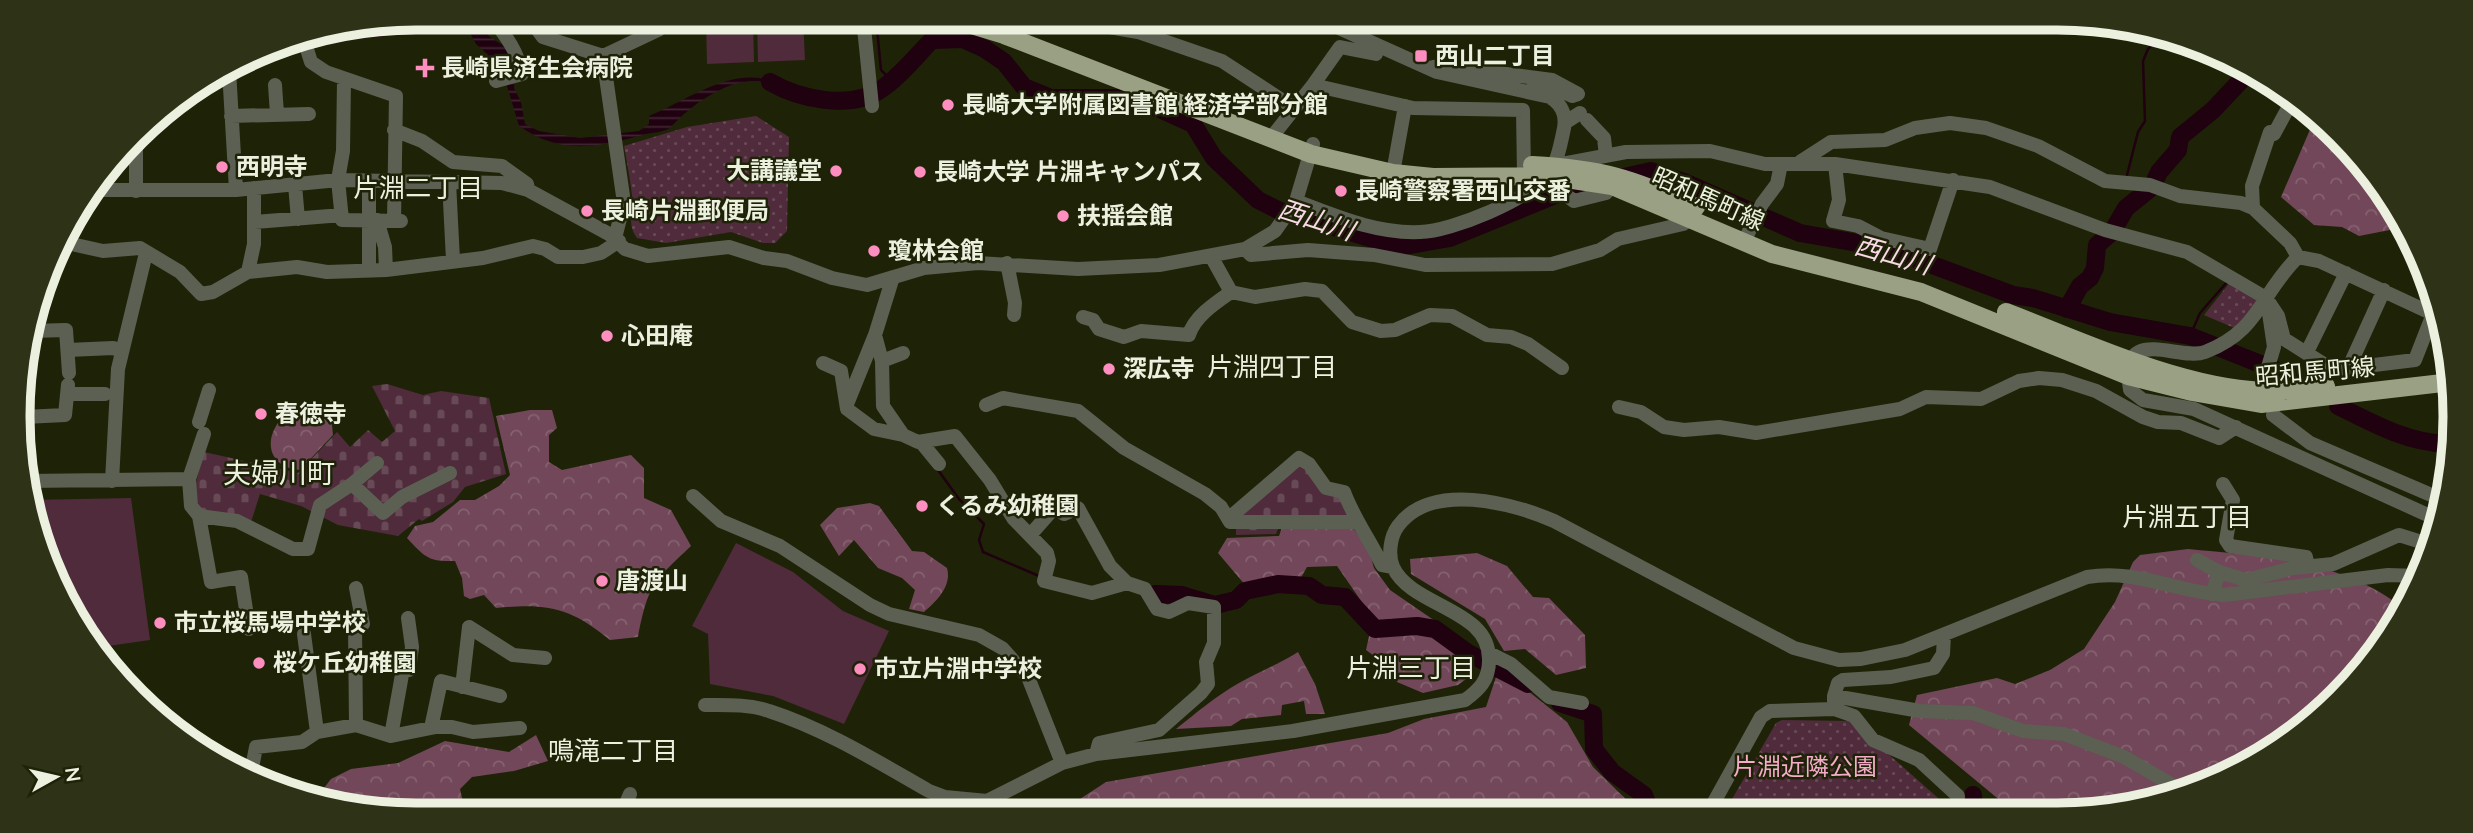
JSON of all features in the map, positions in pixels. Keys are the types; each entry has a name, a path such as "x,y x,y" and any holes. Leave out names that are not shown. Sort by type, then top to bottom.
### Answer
{"main road":[{"name":"昭和馬町線","path":"988,30 1273,134"},
{"name":"昭和馬町線","path":"1010,30 1312,149 1395,168 1435,166 1542,175 1624,186"},
{"name":"昭和馬町線","path":"1542,175 1581,167 1695,214 1807,253 1923,281 2130,368 2229,401 2261,404 2441,383"},
{"name":"昭和馬町線","path":"2130,368 2263,391 2440,372"}],"street":[{"path":"496,81 522,74 520,60 501,30"},
{"path":"537,30 542,37 603,55 658,30"},
{"path":"864,30 872,106"},
{"path":"1127,30 1223,61 1294,108"},
{"path":"1344,30 1452,77 1527,90 1556,101 1566,122"},
{"path":"303,47 309,51 311,62 344,81 396,96 394,182 398,221 342,219 338,180 343,151 344,81"},
{"path":"1273,134 1340,47 1376,54"},
{"path":"71,244 103,251 140,248 180,272 201,294 214,292 248,272 297,267 327,272 386,270 483,258 533,246 558,257 583,257 601,253 617,240 624,203 603,55"},
{"path":"1427,68 1445,66 1552,80 1578,94 1572,96 1553,87 1527,90"},
{"path":"229,79 236,190"},
{"path":"275,85 277,114"},
{"path":"1313,85 1405,106 1462,111 1524,110 1542,175 1574,201 1624,186"},
{"path":"1395,168 1405,106"},
{"path":"2253,208 2252,186 2270,132 2274,134 2288,107"},
{"path":"231,116 309,114"},
{"path":"1542,175 1566,122 1583,116 1604,138 1606,156"},
{"path":"1800,162 1831,142 1885,141 1915,128 1950,123 2012,135 2105,181 2153,186 2180,196 2241,203 2253,208 2290,243 2298,257 2346,273 2429,312"},
{"path":"394,130 422,141 453,162 509,170 527,184 528,190"},
{"path":"103,190 236,190 338,180 502,183 528,190 617,240 625,249 648,256 729,247 764,258 787,261 858,285 924,268 1007,263 1078,269 1159,265 1245,249 1275,231 1296,201 1312,149"},
{"path":"136,150 136,191"},
{"path":"1296,201 1360,224 1389,231 1421,232 1464,221 1512,200 1542,175 1626,152 1710,151 1747,161 1835,164 1990,187 2112,232 2187,252 2266,298 2278,316 2284,339 2333,370 2415,360 2431,321"},
{"path":"1749,233 1761,207 1777,184 1782,163"},
{"path":"1835,164 1839,200 1833,221 1858,226 1881,238 1930,249 1953,180"},
{"path":"369,181 373,220 369,269"},
{"path":"449,182 453,260"},
{"path":"295,185 298,219"},
{"path":"248,272 255,222 254,188"},
{"path":"1245,249 1251,255 1308,250 1374,255 1425,265 1552,264 1600,250 1618,239 1683,224 1695,214"},
{"path":"255,222 342,215"},
{"path":"373,220 385,247 386,270"},
{"path":"112,481 116,395 122,351 146,253"},
{"path":"1211,256 1231,292"},
{"path":"2298,257 2282,272 2245,330 2232,340 2203,353 2187,356 2155,347 2142,352 2130,368 2130,390 2143,400 2194,409 2430,516"},
{"path":"1007,263 1015,303 1014,315"},
{"path":"2307,352 2346,273"},
{"path":"848,404 875,335 893,277"},
{"path":"1083,317 1093,320 1099,330 1124,337 1141,331 1180,337 1189,335 1191,326 1231,292 1255,297 1305,289 1322,291 1352,322 1381,331 1395,330 1430,315 1452,316 1487,335 1511,337 1528,344 1562,368"},
{"path":"2348,369 2384,290"},
{"path":"2265,377 2273,355 2266,298"},
{"path":"30,417 65,415 68,384 66,330 39,331"},
{"path":"875,335 882,361 883,406 904,435"},
{"path":"68,350 113,348 122,351"},
{"path":"882,361 903,353"},
{"path":"823,363 841,371 847,409 874,429 904,435 921,442 939,464"},
{"path":"1619,407 1641,412 1664,427 1684,430 1719,427 1756,433 1900,409 1926,397 1981,399 2019,381 2039,378 2062,380 2096,391 2143,417 2158,422 2181,423 2219,438 2236,427"},
{"path":"68,384 106,394"},
{"path":"209,390 189,479 191,506 199,516 211,582 241,577 249,629"},
{"path":"986,405 1003,398 1078,411 1135,455 1205,494 1221,507 1230,522 1355,522"},
{"path":"2273,415 2310,443 2435,496"},
{"path":"921,442 955,436 990,480 1013,518 1047,553 1049,561 1044,581 1092,593 1126,583"},
{"path":"1228,519 1299,458 1309,464 1326,488 1344,492 1355,522 1363,529 1382,565 1393,567"},
{"path":"199,516 237,521 293,549 308,549 320,505 377,463"},
{"path":"352,484 383,513 402,497 450,473"},
{"path":"35,481 189,479"},
{"path":"2223,484 2234,500 2226,540 2230,546 2306,557 2308,567"},
{"path":"693,496 721,521 779,546 870,605 889,614 979,635 1002,648 1018,662 1028,677 1062,763"},
{"path":"989,803 1062,763 1096,754 1293,731 1465,700 1480,689 1489,671 1489,653 1483,636 1469,623 1405,582 1393,567 1390,552 1393,534 1403,519 1418,510 1447,502 1470,499 1519,506 1554,521 1794,648 1821,657 1861,659 1888,655 2087,577 2113,573 2135,575 2212,594 2288,589 2388,575 2409,576"},
{"path":"1031,534 1054,508 1064,514 1079,508 1110,566 1126,583 1145,589 1157,610 1169,612 1188,603 1214,607 1214,643 1206,662 1208,684 1159,730 1099,743 1096,754"},
{"path":"2197,560 2219,572 2246,580 2333,564 2399,535 2422,542"},
{"path":"2212,594 2219,572"},
{"path":"356,588 359,625 356,725"},
{"path":"391,736 403,669 409,670 412,647 408,618"},
{"path":"461,687 469,627 513,655 545,658"},
{"path":"304,634 317,732"},
{"path":"1834,703 1838,684 1843,680 1891,677 1934,668 1943,654 1944,635"},
{"path":"1489,653 1511,664 1549,697 1582,703"},
{"path":"431,728 441,681 500,696"},
{"path":"1834,703 1854,716 1873,740 1919,760 1958,796 1958,803"},
{"path":"1714,803 1761,717 1770,711 1834,703 1973,713 2023,732 2064,734 2113,751 2173,785"},
{"path":"705,705 750,706 768,710 804,724 937,794 965,803"},
{"path":"252,767 256,747 302,741 317,732 356,725 391,736 431,728 452,727 473,732 520,729"},
{"path":"626,803 630,794"}],"green space":[{"path":"706,30 753,30 754,62 707,64"},
{"path":"757,30 804,30 805,60 758,62"},
{"path":"756,116 789,137 787,231 775,243 763,243 731,232 666,243 637,238 631,222 632,195 624,146 687,127"},
{"path":"2312,126 2363,181 2394,229 2359,236 2342,227 2314,225 2281,197"},
{"path":"2231,281 2260,299 2239,330 2204,315"},
{"path":"387,384 423,395 441,391 489,398 506,474 465,487 453,502 422,521 419,519 398,536 338,525 301,506 260,494 251,522 216,516 199,507 195,499 195,488 204,452 298,473 337,432 350,447 368,430 382,442 395,431 372,386"},
{"path":"317,407 331,415 333,435 300,470 281,464 272,452 272,435 276,426 282,418 294,417"},
{"path":"530,410 552,410 557,428 549,435 549,462 562,470 631,455 644,468 644,498 671,510 691,546 654,586 645,606 638,637 610,640 582,620 557,610 530,606 496,608 484,595 470,599 464,596 462,578 455,561 428,557 407,538 415,526 433,522 460,500 475,500 499,486 510,475 496,416"},
{"path":"1298,462 1341,494 1350,518 1282,518 1276,534 1236,535 1236,516"},
{"path":"131,498 150,640 106,646 82,610 59,565 39,500"},
{"path":"870,503 879,506 912,551 924,552 947,568 945,587 924,612 909,609 915,590 902,578 878,568 854,540 839,556 820,525 837,508"},
{"path":"1282,527 1353,528 1369,550 1374,568 1390,590 1470,645 1473,661 1470,676 1458,685 1423,693 1397,682 1385,664 1366,650 1373,618 1337,566 1307,567 1298,583 1260,581 1246,586 1218,553 1227,538 1279,536"},
{"path":"736,543 793,572 843,611 889,631 844,724 773,696 710,684 708,634 692,626"},
{"path":"2188,549 2302,563 2357,580 2395,603 2378,631 2347,672 2292,723 2228,763 2205,774 2157,790 2107,800 2003,803 1909,725 1917,695 1997,678 2015,684 2050,670 2084,649 2115,602 2133,562 2140,555"},
{"path":"1477,553 1507,566 1533,597 1549,598 1585,635 1586,668 1556,675 1525,649 1504,651 1485,619 1411,574 1410,559"},
{"path":"1298,652 1315,684 1325,714 1306,714 1304,701 1282,705 1281,715 1242,719 1231,726 1176,729 1231,688"},
{"path":"1499,668 1567,722 1593,767 1630,803 1074,803 1106,782 1388,733 1424,719 1486,707"},
{"name":"片淵近隣公園","path":"1782,720 1851,721 1944,803 1730,803 1776,723"},
{"path":"536,735 548,761 514,771 472,777 460,789 463,803 366,800 321,791 331,779 351,769 398,763 445,741 509,752"}],"shaded area":[{"path":"415,30 411,34 355,39 344,37"},
{"path":"468,30 484,30 507,48 516,72 514,88 521,102 525,124 539,131 580,138 639,131 649,124 649,116 702,90 737,79 773,81 792,89 791,98 758,81 734,84 710,95 663,131 596,145 565,145 550,142 519,126 501,66 476,44"}],"waterway":[{"path":"877,30 881,70 891,80"},
{"name":"西山川","path":"770,82 810,97 854,100 868,96 887,85 932,40 963,39 1004,62 1024,87 1051,98 1124,98 1158,108 1193,124 1214,158 1258,200 1278,210 1399,247 1450,238 1570,189 1651,171 1684,182 1800,233 1887,248 2013,295 2033,298 2110,322 2190,336 2293,377"},
{"path":"2126,179 2138,132 2145,121 2143,61 2148,49 2155,42"},
{"path":"2067,309 2080,286 2090,278 2095,268 2097,245 2112,232 2126,208 2152,187 2159,172 2178,150 2180,137 2213,110 2243,78"},
{"path":"2126,203 2126,208"},
{"path":"2190,336 2200,313 2227,282"},
{"name":"西山川","path":"2338,406 2404,436 2442,444"},
{"path":"938,470 959,499 984,524 979,540 983,552 1039,576"},
{"path":"1155,594 1182,595 1215,605 1236,600 1245,591 1278,584 1309,586 1322,595 1345,597 1375,629 1417,626 1435,629 1468,653 1528,684"},
{"path":"1560,703 1593,714 1594,749 1612,772 1644,795 1647,803"},
{"path":"1973,795 1973,803"}],"place":[{"name":"西山二丁目","path":"1421,56"},
{"name":"長崎県済生会病院","path":"425,68"},
{"name":"長崎大学附属図書館 経済学部分館","path":"948,105"},
{"name":"西明寺","path":"222,167"},
{"name":"大講議堂","path":"836,171"},
{"name":"長崎大学 片淵キャンパス","path":"920,172"},
{"name":"長崎警察署西山交番","path":"1341,191"},
{"name":"長崎片淵郵便局","path":"587,211"},
{"name":"扶揺会館","path":"1063,216"},
{"name":"瓊林会館","path":"874,251"},
{"name":"心田庵","path":"607,336"},
{"name":"深広寺","path":"1109,369"},
{"name":"春徳寺","path":"261,414"},
{"name":"くるみ幼稚園","path":"922,506"},
{"name":"唐渡山","path":"602,581"},
{"name":"市立桜馬場中学校","path":"160,623"},
{"name":"桜ケ丘幼稚園","path":"259,663"},
{"name":"市立片淵中学校","path":"860,669"}],"district":[{"name":"片淵二丁目","path":"418,188"},
{"name":"片淵四丁目","path":"1272,367"},
{"name":"夫婦川町","path":"279,473"},
{"name":"片淵五丁目","path":"2187,517"},
{"name":"片淵三丁目","path":"1411,668"},
{"name":"鳴滝二丁目","path":"613,751"}]}
